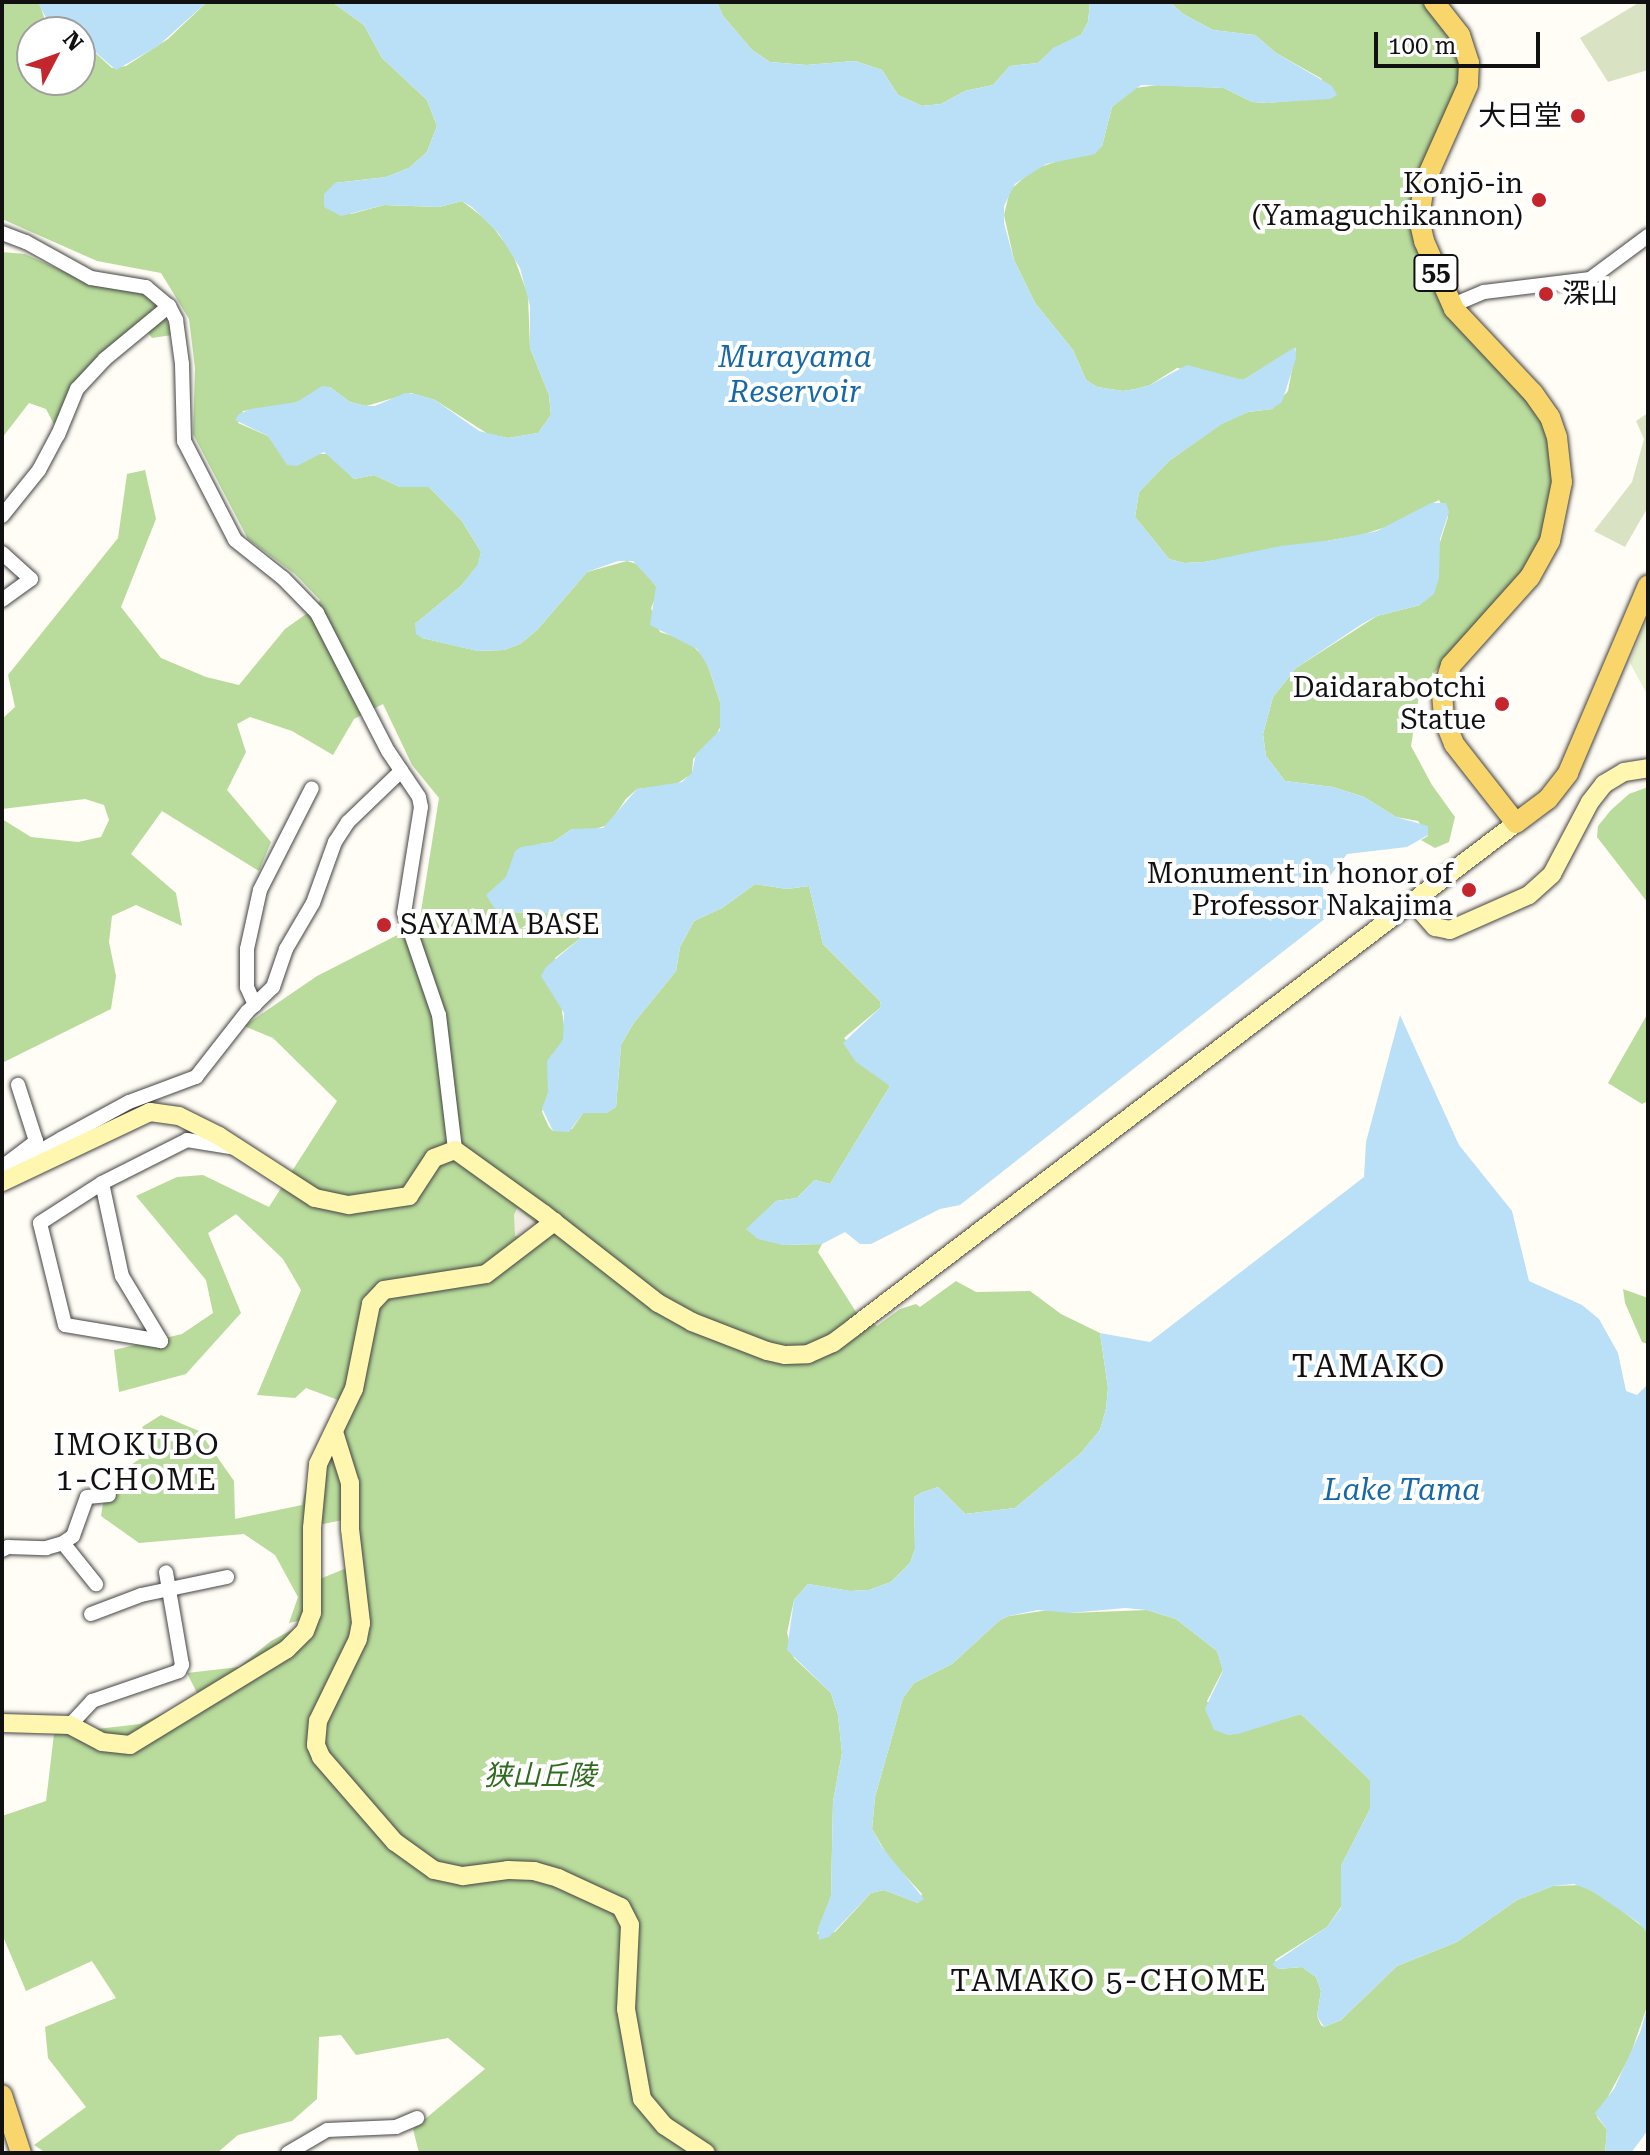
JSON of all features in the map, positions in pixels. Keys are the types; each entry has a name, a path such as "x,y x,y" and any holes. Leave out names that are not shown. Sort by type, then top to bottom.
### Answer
{"main road":[{"name":"55","path":"1434,2 1460,35 1469,63 1468,85 1420,201 1419,219 1424,241 1453,305 1550,417 1557,437 1560,467 1556,524 1543,557 1530,577 1451,665 1442,694 1444,719 1454,744 1516,823"},
{"path":"1516,823 1539,807 1568,773 1648,585"},
{"path":"2,2095 21,2153"}],"street":[{"path":"2,233 26,242 91,278 146,287 169,306 176,320 182,364 184,441 235,540 283,578 317,613 421,807 404,913 439,1015 455,1150 554,1222 642,1293 692,1322 776,1354 797,1355 819,1351 1516,823"},
{"path":"1453,305 1484,292 1590,279 1648,236"},
{"path":"2,516 39,470 77,389 105,359 169,306"},
{"path":"2,553 31,579 2,600"},
{"path":"1414,903 1435,927 1450,930 1529,895 1552,874 1590,802 1604,784 1624,772 1648,768"},
{"path":"6,1177 28,1158 129,1102 196,1077 275,982 286,949 313,903 335,842 356,813 401,771"},
{"path":"255,1005 247,987 247,949 260,890 312,788"},
{"path":"6,1177 6,1164 36,1141 18,1085"},
{"path":"6,1177 150,1112 179,1116 315,1198 349,1205 409,1196 434,1158 455,1150"},
{"path":"102,1183 122,1276 161,1341 65,1325 40,1223 102,1183 187,1140 236,1148"},
{"path":"2,1723 70,1725 102,1742 130,1745 268,1662 303,1634 312,1613 312,1528 318,1464 354,1389 367,1315 377,1295 384,1290 486,1274 554,1222"},
{"path":"334,1432 350,1483 350,1529 361,1623 358,1639 318,1721 316,1745 321,1757 395,1842 434,1870 463,1876 508,1870 534,1871 558,1878 621,1907 630,1925 626,2009 642,2099 665,2126 706,2153"},
{"path":"2,1550 8,1547 46,1548 63,1543 73,1536 87,1497 109,1495"},
{"path":"63,1543 96,1584"},
{"path":"70,1725 92,1701 179,1671 182,1665 166,1572"},
{"path":"91,1614 141,1595 227,1577"},
{"path":"288,2153 327,2130 396,2127 417,2118"}],"green space":[{"name":"狭山丘陵","path":"2,2 39,2 44,16 16,16 16,96 96,96 96,54 112,68 126,66 168,39 207,2 332,2 364,25 382,58 427,100 437,126 427,152 409,168 386,177 335,183 351,214 384,205 439,207 462,201 489,222 512,252 528,295 530,348 549,395 551,415 538,433 508,438 488,434 435,400 411,393 366,406 350,402 330,387 290,405 243,411 238,423 268,436 281,454 328,454 354,479 374,475 400,487 429,487 462,521 481,552 478,565 461,586 415,624 422,638 478,651 504,650 520,644 537,630 587,572 627,561 637,564 656,586 658,592 651,608 660,632 688,641 703,656 720,702 722,724 715,737 693,759 692,774 675,785 637,789 608,825 595,829 572,829 553,842 540,844 506,877 506,912 578,914 588,928 582,937 555,958 565,1033 561,1046 551,1056 548,1093 542,1112 549,1127 553,1131 572,1129 583,1113 606,1113 616,1107 621,1045 633,1024 676,971 680,947 694,921 722,908 755,884 787,889 809,886 823,944 880,1001 881,1007 844,1038 890,1086 830,1184 815,1180 797,1198 776,1201 747,1229 783,1245 822,1244 818,1252 856,1312 877,1326 900,1309 916,1304 920,1307 956,1281 976,1292 1030,1291 1061,1314 1100,1333 1108,1388 1106,1409 1100,1430 1080,1454 1015,1508 965,1514 938,1487 921,1493 914,1497 915,1549 910,1563 891,1582 869,1590 850,1591 808,1584 794,1600 787,1633 794,1658 831,1693 838,1715 842,1753 833,1802 831,1896 817,1934 835,1932 871,1893 884,1890 918,1903 922,1894 889,1858 872,1829 875,1797 903,1698 914,1683 952,1664 1000,1620 1009,1616 1055,1609 1070,1613 1147,1610 1176,1619 1217,1651 1223,1670 1207,1701 1228,1735 1301,1714 1370,1780 1370,1809 1341,1866 1341,1907 1327,1927 1275,1960 1278,1969 1302,1967 1316,1977 1321,1991 1317,2016 1324,2027 1341,2020 1397,1966 1457,1942 1517,1900 1553,1886 1581,1885 1605,1898 1647,1930 1648,2004 1630,2056 1597,2117 1607,2130 1605,2153 419,2153 413,2129 485,2069 448,2038 356,2055 341,2035 319,2037 317,2099 292,2121 238,2135 217,2153 46,2153 34,2145 86,2107 48,2058 45,2027 116,1998 92,1961 26,1991 2,1934 2,1816 46,1801 54,1734 140,1724 199,1697 187,1673 239,1667 271,1641 312,1619 315,1581 361,1562 353,1518 313,1526 306,1619 289,1623 298,1597 275,1555 244,1534 139,1543 101,1516 106,1483 156,1447 142,1427 161,1415 199,1431 234,1481 235,1519 302,1505 311,1464 338,1400 306,1388 295,1398 257,1395 301,1290 283,1259 236,1214 208,1233 241,1313 186,1374 119,1392 114,1350 182,1334 213,1313 206,1280 136,1196 177,1177 203,1175 269,1207 337,1101 273,1038 244,1026 317,976 419,924 439,798 412,765 383,704 354,719 333,755 292,731 250,717 237,724 246,752 227,790 271,842 259,871 162,811 131,854 176,893 182,926 136,905 112,916 109,942 116,976 111,1009 2,1063 2,819 31,837 78,842 101,837 109,820 104,805 85,799 2,809 2,719 15,707 8,675 118,538 127,474 145,470 156,519 121,607 161,658 206,677 239,685 285,629 316,607 320,600 295,574 248,539 193,434 195,368 189,319 161,273 97,261 2,219"},
{"path":"717,2 1090,2 1088,22 1081,35 1054,48 1038,63 1010,66 993,85 965,91 941,104 922,106 898,95 882,70 855,61 806,65 770,62 752,50 723,16"},
{"path":"1170,2 1434,2 1469,63 1420,201 1438,276 1557,437 1550,541 1451,665 1440,666 1420,689 1411,746 1432,785 1455,817 1449,842 1435,848 1421,840 1428,836 1418,821 1396,817 1364,797 1333,787 1285,781 1266,756 1263,734 1273,697 1296,668 1377,616 1420,605 1448,517 1439,500 1386,527 1361,535 1204,562 1184,563 1169,559 1135,517 1139,492 1169,461 1221,424 1248,412 1272,409 1288,391 1296,348 1243,380 1177,368 1150,385 1136,389 1123,391 1097,387 1086,380 1073,350 1035,303 1014,260 1004,215 1010,190 1034,169 1070,157 1090,155 1102,146 1112,107 1135,88 1158,85 1224,88 1252,102 1268,103 1311,99 1322,79 1276,53 1255,35 1213,30 1183,14"},
{"path":"1640,2 1648,2 1648,70 1608,82 1580,38"},
{"path":"2,252 25,254 83,280 137,290 159,302 157,312 99,358 56,428 46,409 29,403 2,438"},
{"path":"163,317 172,335 152,338 146,330"},
{"path":"1648,413 1648,507 1625,547 1594,531 1632,482 1644,439 1636,421"},
{"path":"1648,615 1648,696 1630,663"},
{"path":"1648,787 1648,903 1597,837 1598,826 1611,810 1629,794"},
{"path":"1648,1013 1648,1101 1642,1104 1608,1083"},
{"path":"1623,1289 1648,1298 1648,1344 1642,1342 1625,1303"}],"shaded area":[{"path":"517,1208 538,1225 522,1237 515,1236 514,1215"}],"water":[{"path":"207,2 158,46 116,70 96,53 96,16 45,16 38,3"},
{"name":"Murayama Reservoir","path":"332,2 717,2 723,16 752,50 770,62 806,65 855,61 882,70 898,95 922,106 941,104 965,91 993,85 1010,66 1038,63 1053,48 1081,35 1088,22 1090,2 1170,2 1183,14 1213,30 1255,35 1276,53 1332,86 1337,95 1330,99 1268,103 1252,102 1224,88 1141,85 1112,107 1102,146 1095,154 1046,164 1015,184 1004,206 1004,223 1014,260 1035,303 1073,350 1086,380 1097,387 1123,391 1136,389 1187,365 1243,380 1295,347 1296,358 1282,402 1272,409 1248,412 1222,424 1169,461 1139,492 1135,517 1169,559 1184,563 1204,562 1281,546 1333,540 1377,531 1431,503 1446,503 1449,512 1440,539 1439,578 1434,594 1420,605 1377,616 1362,624 1296,668 1273,697 1263,734 1266,756 1285,781 1333,787 1364,797 1396,817 1428,826 1428,835 1407,847 1347,854 1322,886 1331,914 960,1205 940,1209 871,1244 860,1244 845,1232 822,1244 783,1245 758,1239 746,1229 776,1201 797,1198 815,1180 830,1184 890,1086 856,1062 843,1043 881,1007 880,1001 823,944 809,886 787,889 755,884 722,908 694,921 680,947 676,971 633,1024 621,1045 616,1107 606,1113 583,1113 569,1132 553,1131 542,1108 548,1093 547,1061 563,1040 564,1013 541,976 546,967 582,937 588,928 578,914 495,909 486,895 506,877 515,851 521,847 553,842 572,829 603,828 637,789 682,782 692,773 696,754 720,730 720,702 708,666 697,649 650,625 656,586 633,561 618,561 587,572 537,630 520,644 504,650 477,651 422,638 416,634 415,624 461,586 478,564 481,552 462,521 429,487 400,487 374,475 354,479 324,452 297,466 287,465 268,436 235,420 239,414 251,409 297,402 322,386 330,387 350,402 366,406 375,406 405,393 415,394 435,400 479,431 508,438 538,433 551,415 549,395 530,348 530,306 520,268 499,234 472,207 462,201 439,207 384,205 341,216 324,207 324,194 335,183 386,177 409,168 427,152 437,126 427,100 382,58 364,25"},
{"name":"Lake Tama","path":"1400,1015 1459,1145 1512,1211 1529,1281 1582,1305 1599,1319 1618,1353 1626,1391 1637,1395 1648,1384 1648,1934 1639,1923 1592,1891 1574,1884 1553,1886 1517,1900 1457,1942 1397,1966 1341,2020 1324,2027 1317,2016 1321,1991 1316,1977 1302,1967 1278,1969 1272,1964 1327,1927 1341,1908 1341,1866 1370,1809 1370,1780 1301,1714 1238,1734 1228,1735 1214,1730 1205,1709 1223,1671 1217,1651 1176,1619 1147,1610 1125,1608 1070,1613 1038,1610 1009,1616 1000,1620 952,1664 914,1683 903,1698 875,1797 872,1829 882,1847 924,1899 918,1903 884,1890 871,1893 829,1937 819,1940 818,1928 831,1896 833,1802 842,1753 838,1715 831,1693 787,1650 794,1600 808,1584 850,1591 869,1590 891,1582 910,1563 915,1549 914,1497 921,1493 938,1487 965,1514 1015,1508 1080,1454 1100,1430 1106,1409 1108,1388 1100,1333 1150,1342 1364,1177 1366,1142"},
{"path":"1648,2004 1648,2130 1631,2153 1605,2153 1607,2130 1595,2113 1614,2089 1641,2030"}],"place":[{"name":"大日堂","path":"1578,116"},
{"name":"Konjō-in (Yamaguchikannon)","path":"1539,200"},
{"name":"深山","path":"1546,294"},
{"name":"Daidarabotchi Statue","path":"1502,704"},
{"name":"Monument in honor of Professor Nakajima","path":"1469,890"},
{"name":"SAYAMA BASE","path":"384,925"}],"district":[{"name":"TAMAKO","path":"1369,1366"},
{"name":"IMOKUBO 1-CHOME","path":"137,1462"},
{"name":"TAMAKO 5-CHOME","path":"1109,1981"}]}
